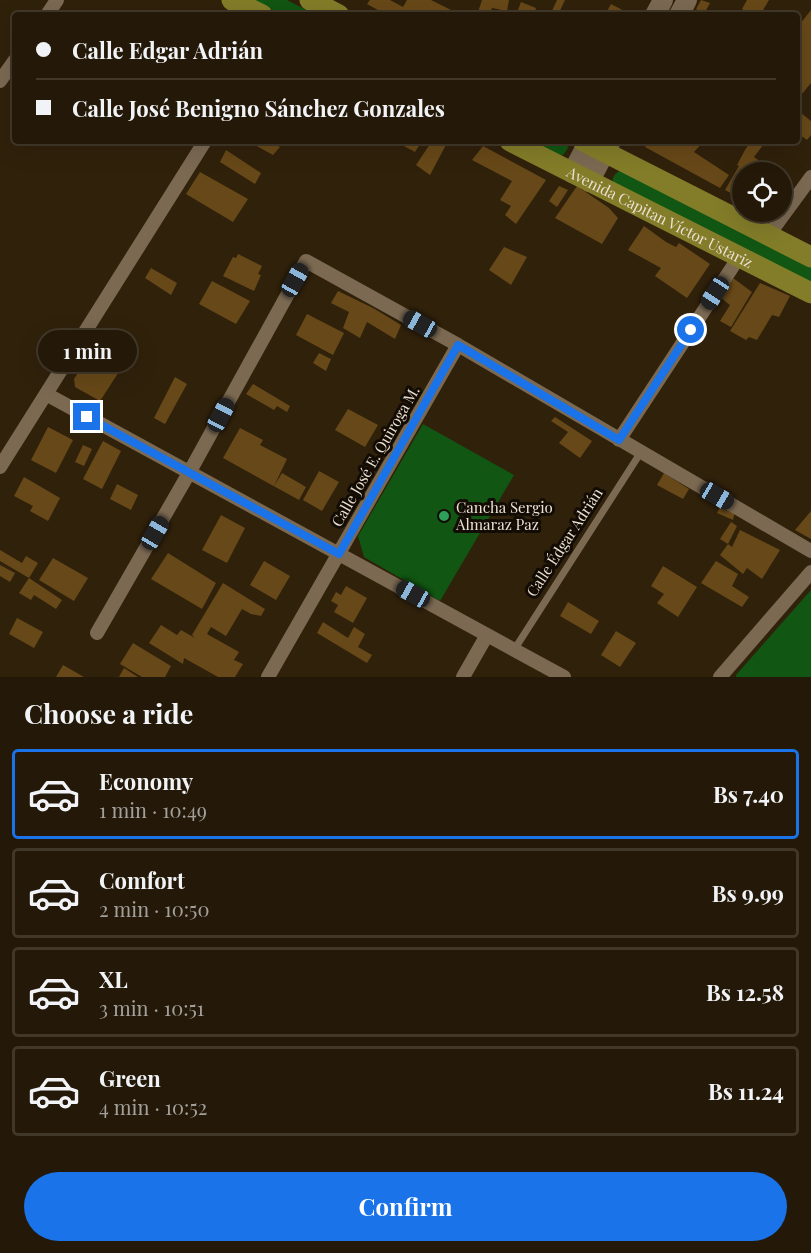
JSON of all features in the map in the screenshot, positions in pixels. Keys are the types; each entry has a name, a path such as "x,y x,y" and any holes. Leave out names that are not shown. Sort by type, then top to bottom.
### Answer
{"main road":[{"path":"232,0 256,12"},
{"path":"310,0 333,12"},
{"name":"Avenida Capitan Víctor Ustariz","path":"516,144 811,293"},
{"path":"595,144 811,257"}],"street":[{"path":"0,81 12,64"},
{"path":"0,467 203,144"},
{"path":"581,177 595,144"},
{"path":"768,236 811,177"},
{"path":"619,440 739,256"},
{"path":"97,633 189,473 306,261 458,345 811,551"},
{"name":"Calle José E. Quiroga M.","path":"268,677 458,345"},
{"path":"46,394 564,677"},
{"path":"720,677 811,572"},
{"path":"464,677 487,635"}],"lane":[{"name":"Calle Édgar Adrián","path":"514,650 641,452"}],"green space":[{"path":"253,0 287,0 310,12 276,12"},
{"path":"536,144 567,144 568,148 563,155 558,155"},
{"path":"621,170 811,266 811,284 613,184 614,176"},
{"path":"423,424 514,475 440,601 364,557 358,536"},
{"path":"811,590 811,677 736,677 736,675"}],"building":[{"path":"370,0 390,0 403,7 407,0 431,0 455,12 382,12 367,4"},
{"path":"482,0 509,0 507,11 492,8 491,11 493,12 478,12"},
{"path":"557,0 565,0 559,12 551,12"},
{"path":"701,0 710,3 705,12 696,9"},
{"path":"747,0 769,0 762,12 747,12 742,9"},
{"path":"521,2 536,8 535,12 517,12"},
{"path":"611,4 626,12 607,12"},
{"path":"811,10 811,83 800,96 800,24"},
{"path":"800,112 811,121 811,135 807,140 800,135"},
{"path":"253,144 274,144 280,147 273,155"},
{"path":"406,144 420,144 415,152 404,146"},
{"path":"430,144 446,144 430,175 416,165"},
{"path":"647,144 701,144 694,152 729,175 720,188 645,147"},
{"path":"749,144 764,144 754,157 761,162 739,162"},
{"path":"483,146 546,180 516,224 505,215 511,206 500,200 512,181 472,160"},
{"path":"226,150 261,173 255,184 220,162"},
{"path":"200,172 248,199 233,222 186,194"},
{"path":"732,178 732,194 725,190"},
{"path":"559,186 568,190 557,207 549,201"},
{"path":"577,186 609,208 618,218 602,244 555,218"},
{"path":"644,226 666,242 676,247 679,243 710,264 687,298 655,276 661,268 628,250"},
{"path":"504,247 527,257 511,285 489,270"},
{"path":"238,254 262,266 254,291 223,276 233,257 236,258"},
{"path":"151,268 177,283 171,295 145,278"},
{"path":"733,278 752,292 731,327 720,321 730,305 721,298"},
{"path":"212,281 250,301 236,324 199,304"},
{"path":"760,283 790,296 779,317 772,315 757,340 749,337 746,340 730,331"},
{"path":"338,291 401,325 395,339 367,322 360,338 343,328 349,312 331,303"},
{"path":"307,314 344,333 333,355 296,335"},
{"path":"95,345 120,358 123,351 133,354 100,401 75,387 74,379"},
{"path":"319,353 331,359 326,371 313,363"},
{"path":"175,377 187,384 165,424 154,418"},
{"path":"253,384 290,406 287,412 277,406 274,410 246,394"},
{"path":"348,409 378,425 365,447 335,430"},
{"path":"555,417 592,441 580,458 559,443 568,432 551,421"},
{"path":"48,427 73,440 56,473 31,460"},
{"path":"240,428 263,440 260,445 287,459 274,486 282,473 306,487 299,500 223,458"},
{"path":"103,441 121,451 102,489 83,479"},
{"path":"83,445 92,449 84,466 75,462"},
{"path":"319,471 339,482 322,511 303,500"},
{"path":"664,473 689,489 683,499 657,485"},
{"path":"24,477 60,498 48,521 30,511 33,506 14,496"},
{"path":"117,484 138,495 131,510 110,499"},
{"path":"720,507 735,511 733,520 717,513"},
{"path":"811,511 811,539 795,530"},
{"path":"221,515 245,528 227,563 202,550"},
{"path":"731,522 737,526 728,544 720,539"},
{"path":"740,530 780,550 762,579 747,568 743,574 720,555 728,544 732,547"},
{"path":"0,550 22,563 26,556 38,563 29,578 0,561"},
{"path":"168,553 216,583 202,609 151,579"},
{"path":"53,558 88,578 74,601 39,580"},
{"path":"264,561 290,576 276,600 250,585"},
{"path":"716,561 738,574 732,586 749,597 742,607 701,583"},
{"path":"0,565 15,573 10,582 0,576"},
{"path":"663,566 697,587 678,617 657,603 664,594 651,586"},
{"path":"29,578 62,600 56,609 34,595 31,600 19,593"},
{"path":"223,583 265,609 261,616 242,609 226,636 211,627 207,634 239,652 234,660 243,664 235,677 218,677 184,658 183,664 149,643 161,625 177,635 181,630 195,638 192,635"},
{"path":"346,586 367,598 353,623 334,612 338,605 331,601 336,592 341,595"},
{"path":"568,602 599,621 591,634 560,616"},
{"path":"17,618 43,632 34,648 9,634"},
{"path":"323,622 348,638 354,627 365,634 358,647 372,655 367,663 317,633"},
{"path":"616,631 636,643 620,667 601,655"},
{"path":"133,643 171,666 165,677 142,677 120,664"},
{"path":"63,665 84,677 56,677"},
{"path":"124,668 138,677 119,677"}],"place":[{"name":"Cancha Sergio Almaraz Paz","path":"444,516"}],"route":[{"path":"87,417 339,554 458,345 619,440 691,330"}]}
